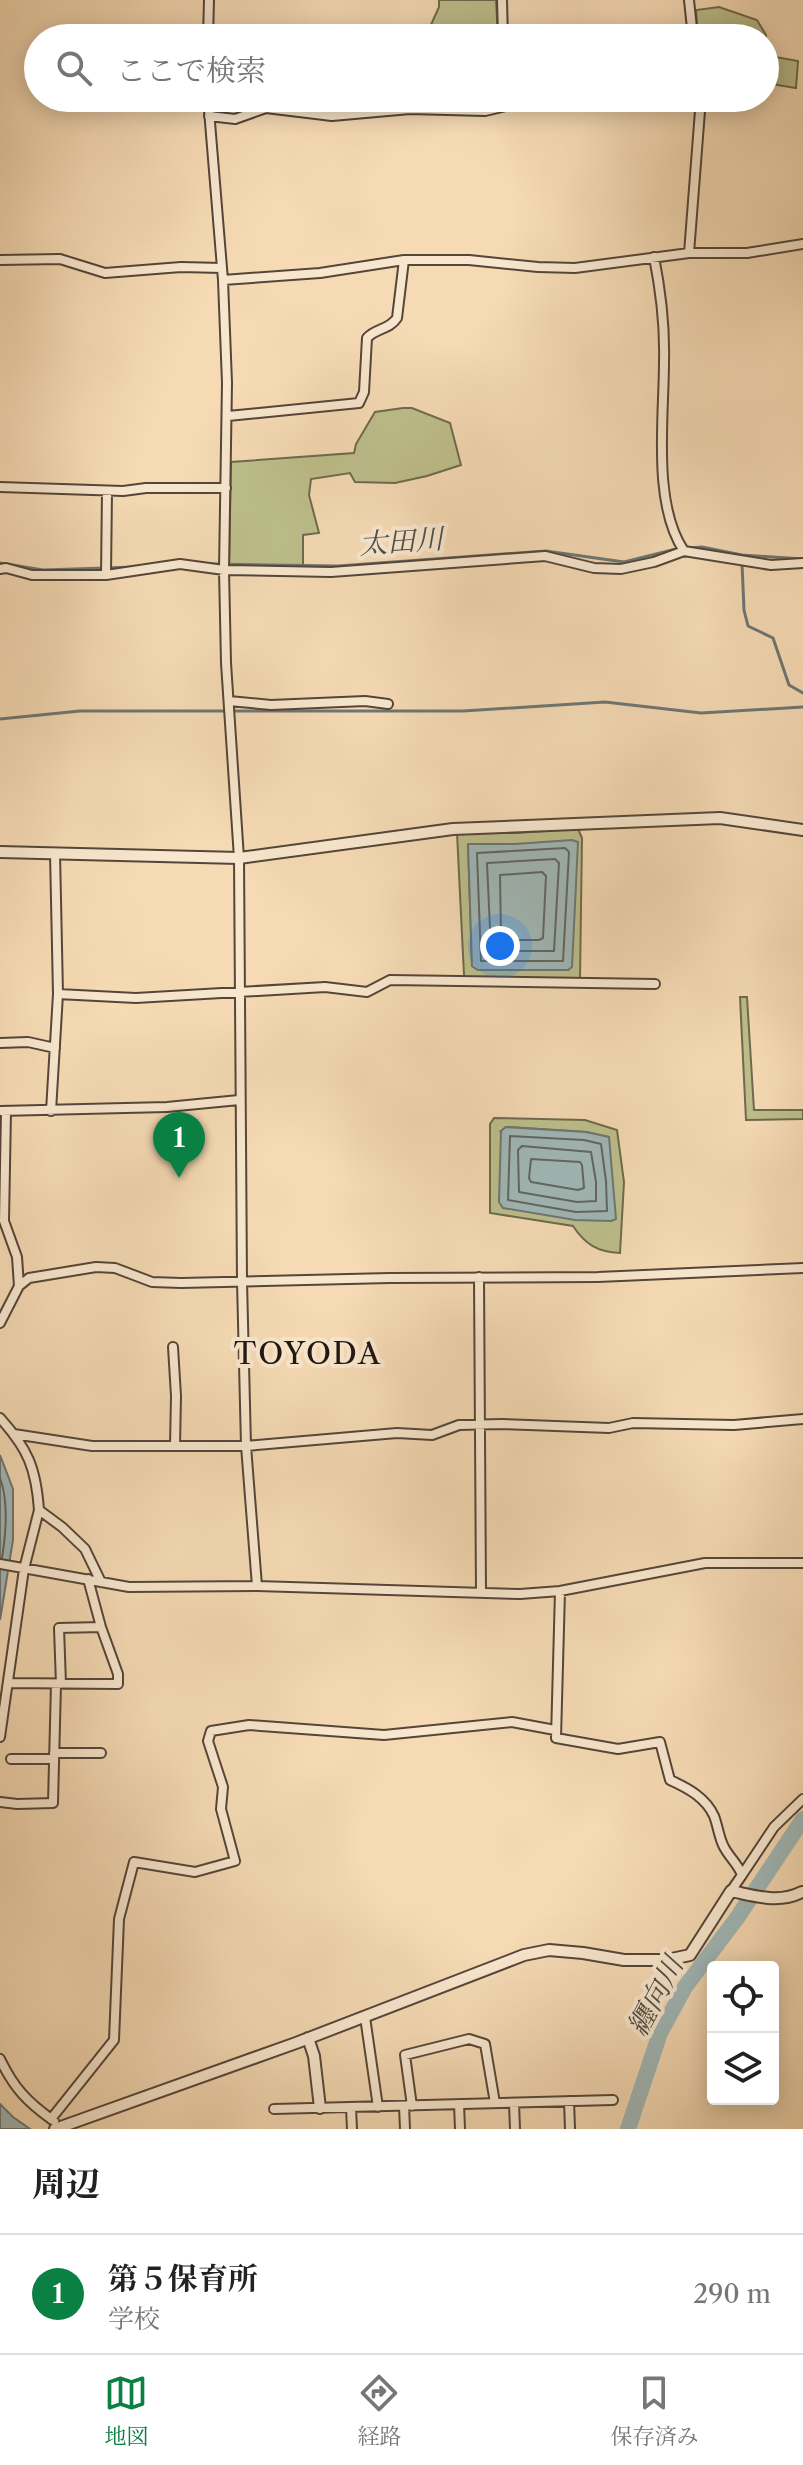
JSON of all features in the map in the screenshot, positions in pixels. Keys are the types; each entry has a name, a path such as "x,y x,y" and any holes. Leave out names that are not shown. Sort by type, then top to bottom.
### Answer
{"street":[{"path":"208,24 209,0"},
{"path":"502,0 503,24"},
{"path":"689,0 692,24"},
{"path":"209,112 223,280 228,416 224,570 239,858 239,1100 246,1446 257,1586"},
{"path":"209,116 235,119 255,112"},
{"path":"299,112 332,116 377,112"},
{"path":"689,253 700,112"},
{"path":"223,280 320,273 404,260 469,260 575,268 689,253 747,253 803,244"},
{"path":"654,257 663,301 661,436 668,521 684,551"},
{"path":"0,260 60,259 105,273 181,267 222,268"},
{"path":"228,416 359,403 364,392 367,338 371,333 392,326 397,318 404,260"},
{"path":"0,487 107,491 226,488"},
{"path":"106,575 107,491"},
{"path":"0,569 32,575 106,575 180,564 224,570 331,572 545,556 594,568 621,569 684,551 771,565 803,563"},
{"path":"229,701 271,705 365,701 388,704"},
{"path":"0,852 239,858 453,829 720,818 803,830"},
{"path":"51,1111 58,994 55,853"},
{"path":"58,994 136,998 325,987 367,992 390,980 655,984"},
{"path":"0,1043 28,1042 55,1048"},
{"path":"19,1286 17,1257 4,1221 3,1111 167,1107 239,1100"},
{"path":"0,1323 19,1286 29,1278 96,1267 115,1268 152,1282 598,1277 803,1268"},
{"path":"479,1277 481,1592"},
{"path":"173,1347 175,1446"},
{"path":"0,1418 27,1454 37,1480 39,1510 21,1568 0,1737"},
{"path":"14,1434 92,1446 246,1446 397,1433 432,1435 459,1425 609,1428 633,1423 734,1425 803,1419"},
{"path":"39,1510 85,1549 101,1582"},
{"path":"0,1564 129,1587 257,1586 520,1594 560,1591 705,1563 803,1563"},
{"path":"8,1683 118,1684 118,1674 88,1579"},
{"path":"560,1591 556,1738 618,1749 660,1742 670,1780 704,1800 714,1815 723,1847 742,1875"},
{"path":"0,1802 53,1803 59,1628 101,1627"},
{"path":"56,2125 114,2040 119,1919 134,1862 195,1872 235,1861 221,1809 223,1787 208,1741 211,1731 249,1725 384,1735 512,1722 555,1730"},
{"path":"11,1759 101,1753"},
{"path":"56,2125 76,2122 308,2038 524,1955 549,1950 624,1960 667,1960 690,1955 774,1827 803,1799"},
{"path":"734,1892 788,1899 802,1892"},
{"path":"365,2017 378,2107"},
{"path":"308,2038 314,2056 320,2108"},
{"path":"405,2129 408,2106 405,2055 469,2039 485,2044 495,2103"},
{"path":"0,2059 12,2083 56,2125"},
{"path":"274,2109 613,2100"},
{"path":"569,2101 570,2129"},
{"path":"514,2103 515,2129"},
{"path":"459,2104 460,2129"},
{"path":"351,2108 352,2129"}],"green space":[{"path":"439,0 496,0 497,24 431,24"},
{"path":"719,7 757,20 759,24 697,24 696,10"},
{"path":"779,58 798,61 796,88 779,85"},
{"path":"412,408 450,423 461,465 395,483 355,482 350,473 311,479 309,495 319,533 303,535 303,569 229,567 231,462 354,453 375,412"},
{"path":"578,829 582,838 580,979 468,979 464,975 457,833","holes":["468,844 515,844 568,970 478,970 472,966"]},
{"path":"740,997 747,997 754,1110 803,1110 803,1119 746,1120"},
{"path":"494,1118 585,1120 617,1130 624,1182 620,1253 592,1246 573,1226 490,1213 490,1124","holes":["506,1127 586,1132 609,1137 501,1131"]}],"water":[{"path":"578,842 572,967 568,970 478,970 472,966 468,844"},
{"path":"506,1127 586,1132 609,1137 616,1219 575,1220 503,1208 499,1202 501,1131"},
{"path":"0,1455 13,1489 13,1540 0,1620"},
{"path":"0,2104 13,2117 30,2129 0,2129"}],"waterway":[{"name":"太田川","path":"687,548 702,547 742,555 803,559"},
{"name":"太田川","path":"207,564 338,566 546,551 624,562 680,548"},
{"name":"太田川","path":"0,563 43,570 135,567"},
{"path":"742,563 744,610 748,626 773,638 789,685 803,693"},
{"path":"0,719 80,711 463,711 605,702 701,713 803,707"},
{"name":"纒向川","path":"628,2129 660,2033 685,1987 737,1918 803,1819"}],"place":[{"name":"第５保育所","path":"179,1178"}],"district":[{"name":"TOYODA","path":"308,1353"}]}
